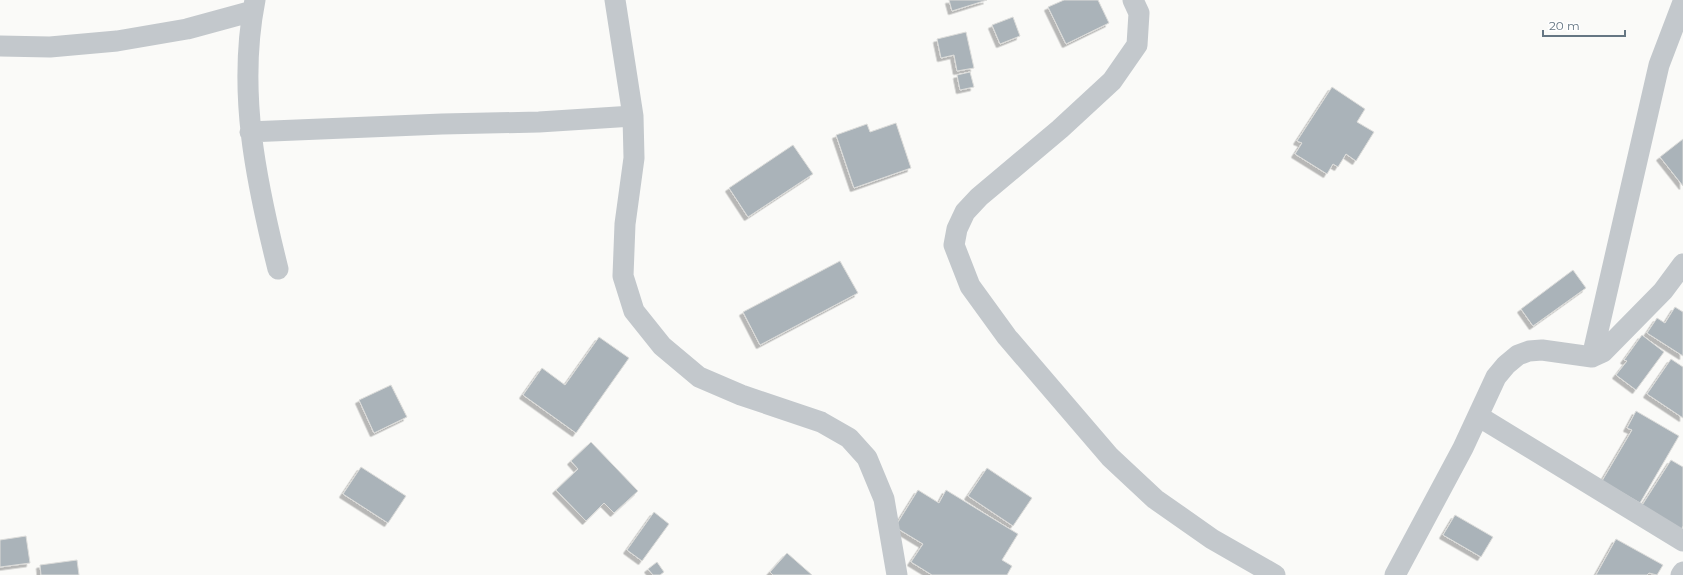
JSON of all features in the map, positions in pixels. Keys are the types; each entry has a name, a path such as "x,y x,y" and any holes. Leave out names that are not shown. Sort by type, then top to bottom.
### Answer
{"street":[{"path":"615,0 633,116 634,158 625,224 623,276 634,311 662,346 699,377 741,395 821,422 849,438 867,458 884,499 898,575"},
{"path":"1133,0 1139,13 1137,45 1112,81 1060,129 979,197 965,212 957,229 954,245 970,286 1007,337 1110,457 1156,499 1212,539 1275,575"},
{"path":"1592,357 1659,65 1683,2"},
{"path":"0,46 50,47 117,41 187,29 254,6 248,64 250,132 261,199 278,269"},
{"path":"250,132 442,124 538,122 633,116"},
{"path":"1395,575 1463,448 1496,377 1518,355 1529,350 1542,350 1592,357 1603,352 1663,291 1683,264"},
{"path":"1478,416 1683,541"}],"building":[{"path":"949,0 987,0 952,11"},
{"path":"1064,0 1098,0 1109,23 1066,44 1048,7"},
{"path":"1013,17 1020,36 1000,44 992,25"},
{"path":"966,32 974,68 957,71 954,55 941,58 937,39"},
{"path":"970,72 974,87 960,90 957,75"},
{"path":"1332,87 1365,109 1357,122 1374,132 1356,161 1346,154 1338,167 1333,164 1327,174 1295,154 1302,143 1297,141"},
{"path":"896,123 911,168 854,188 836,135 867,124 870,132"},
{"path":"1683,139 1683,186 1660,157"},
{"path":"793,145 813,174 748,217 729,188"},
{"path":"840,261 858,293 760,345 743,312"},
{"path":"1573,270 1586,288 1533,326 1521,309"},
{"path":"1675,307 1683,312 1683,356 1647,333 1657,318 1665,323"},
{"path":"1642,335 1664,352 1636,390 1616,375 1627,361 1624,360"},
{"path":"599,337 629,358 576,433 523,395 542,368 565,385"},
{"path":"1671,359 1683,367 1683,418 1647,394"},
{"path":"391,385 407,417 374,433 359,400"},
{"path":"1636,411 1679,436 1640,503 1602,481 1632,430 1627,428"},
{"path":"591,442 638,491 614,513 604,503 586,521 556,490 578,469 571,461"},
{"path":"1671,460 1683,467 1683,526 1679,535 1639,510"},
{"path":"361,467 406,496 388,523 343,494"},
{"path":"987,468 1032,498 1013,526 968,496"},
{"path":"918,490 939,503 946,490 1018,534 1002,560 1012,566 1007,575 932,575 911,562 923,544 895,527"},
{"path":"654,512 669,524 642,561 627,550"},
{"path":"1455,515 1493,537 1481,557 1443,535"},
{"path":"26,536 30,563 0,567 0,540"},
{"path":"1616,539 1663,565 1657,575 1649,573 1647,575 1596,575"},
{"path":"787,553 812,575 773,575 770,572"},
{"path":"77,560 79,575 41,575 40,565"},
{"path":"657,562 664,572 660,575 653,575 648,569"}]}
